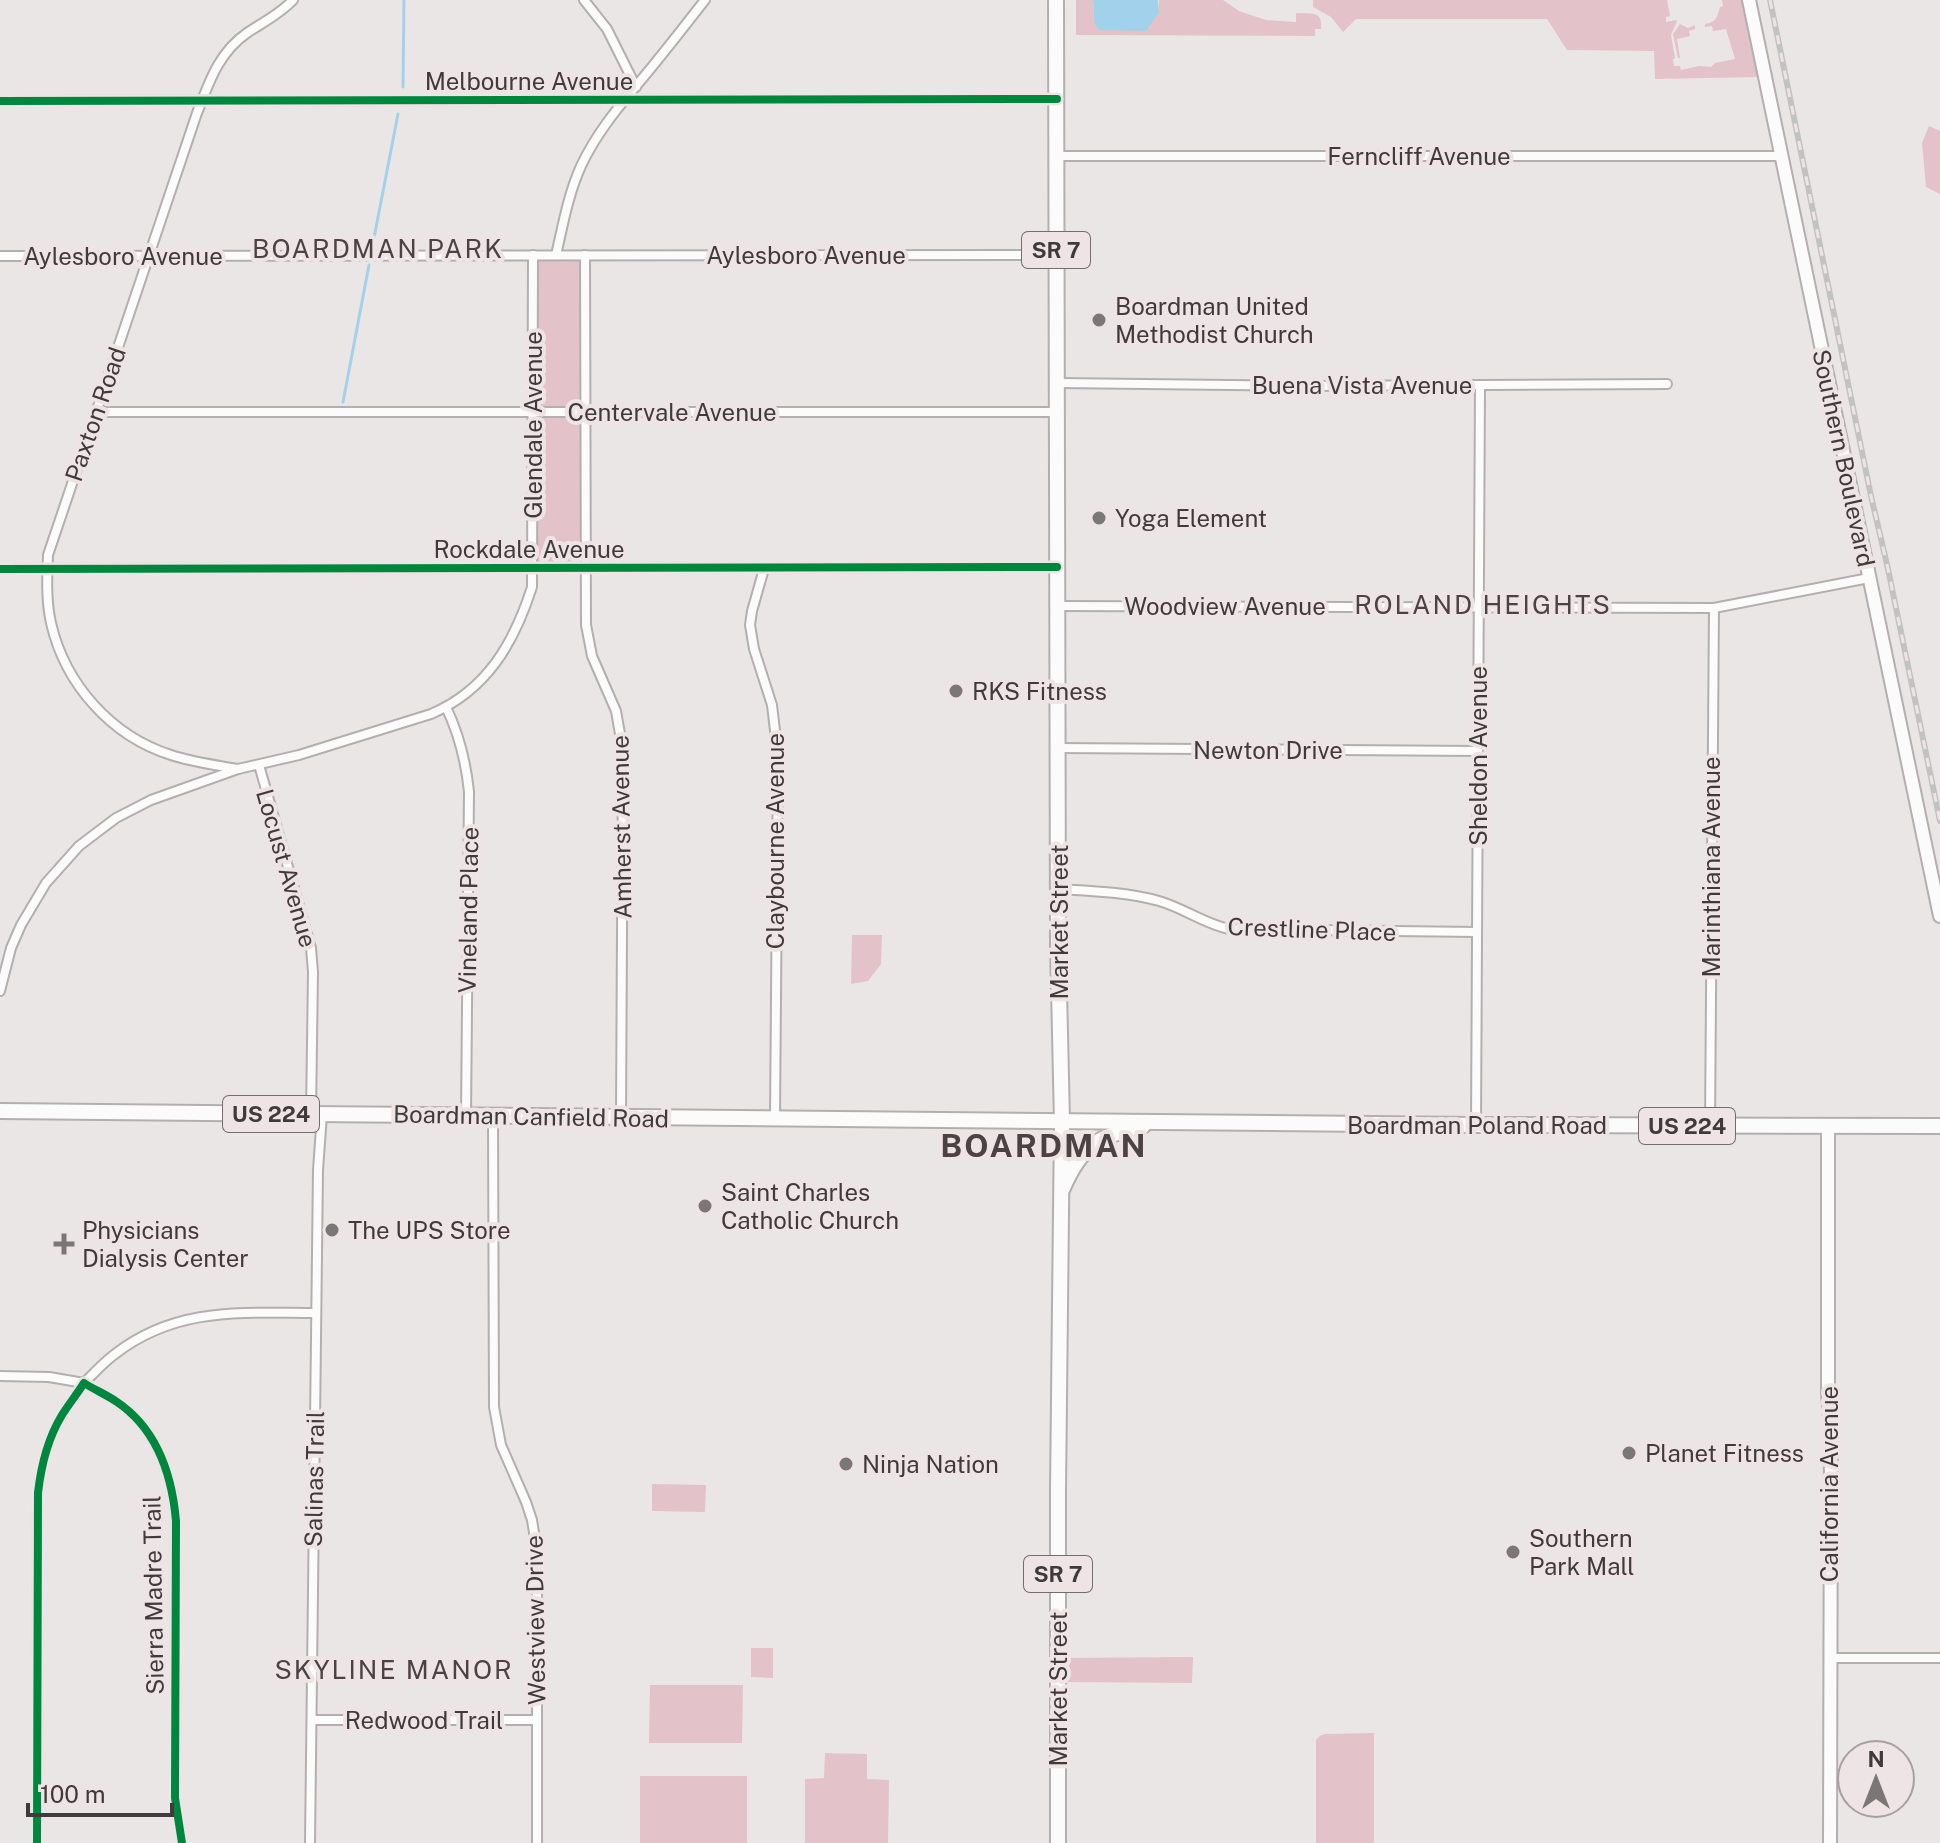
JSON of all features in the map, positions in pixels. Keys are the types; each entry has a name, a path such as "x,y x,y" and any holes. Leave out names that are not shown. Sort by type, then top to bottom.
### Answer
{"main road":[{"name":"Market Street","path":"1056,0 1058,889 1062,1121 1058,1843"},
{"name":"Boardman Canfield Road","path":"0,1111 1062,1121"},
{"name":"Boardman Poland Road","path":"1062,1121 1940,1126"},
{"path":"1062,1192 1079,1158 1095,1143 1135,1128 1169,1122"}],"street":[{"name":"Paxton Road","path":"238,769 187,760 154,749 126,733 97,708 69,671 56,639 48,605 49,551 211,76 228,50 244,35 279,13 293,0"},
{"path":"584,0 607,29 636,87"},
{"path":"533,255 556,255 567,203 582,164 600,132 622,100 636,87 705,0"},
{"name":"Southern Boulevard","path":"1749,0 1940,916"},
{"name":"Melbourne Avenue","path":"0,101 1057,99"},
{"name":"Ferncliff Avenue","path":"1057,156 1781,156"},
{"name":"Aylesboro Avenue","path":"0,256 533,255"},
{"name":"Glendale Avenue","path":"0,991 11,948 32,903 79,846 97,831 151,800 238,769 411,721 446,707 484,677 508,647 525,611 532,587 533,255"},
{"name":"Aylesboro Avenue","path":"556,255 1056,255"},
{"name":"Amherst Avenue","path":"585,255 585,569 588,643 616,711 623,751 621,1117"},
{"name":"Buena Vista Avenue","path":"1058,383 1667,384"},
{"name":"Sheldon Avenue","path":"1476,1125 1480,386"},
{"name":"Centervale Avenue","path":"96,412 1057,412"},
{"name":"Rockdale Avenue","path":"0,569 1057,567"},
{"name":"Claybourne Avenue","path":"764,569 750,625 754,649 772,705 778,756 775,1118"},
{"name":"Woodview Avenue","path":"1058,606 1714,608 1869,578"},
{"name":"Marinthiana Avenue","path":"1710,1126 1714,608"},
{"name":"Vineland Place","path":"446,707 463,753 469,792 466,1116"},
{"name":"Newton Drive","path":"1058,748 1478,751"},
{"name":"Locust Avenue","path":"259,765 311,948 317,1114"},
{"name":"Crestline Place","path":"1058,889 1146,898 1175,907 1207,924 1229,929 1477,932"},
{"name":"Salinas Trail","path":"310,1843 317,1114"},
{"name":"Westview Drive","path":"493,1116 494,1407 501,1445 526,1502 535,1539 537,1567 537,1843"},
{"name":"California Avenue","path":"1828,1125 1830,1843"},
{"path":"37,1843 38,1493 43,1464 62,1415 84,1383 107,1361 151,1332 179,1321 225,1313 316,1313"},
{"path":"0,1376 49,1377 84,1383"},
{"name":"Sierra Madre Trail","path":"84,1383 117,1402 141,1424 160,1452 171,1486 176,1521 175,1798 182,1843"},
{"path":"1830,1658 1940,1658"},
{"name":"Redwood Trail","path":"312,1720 537,1720"}],"shaded area":[{"path":"1076,0 1093,0 1094,22 1159,12 1159,0 1223,0 1239,11 1266,20 1296,22 1296,13 1315,14 1320,19 1321,29 1315,29 1315,36 1076,35"},
{"path":"1313,0 1667,0 1670,16 1666,17 1666,22 1677,21 1671,35 1674,66 1680,66 1681,70 1711,67 1715,63 1735,59 1726,29 1713,31 1712,26 1705,27 1705,24 1716,19 1723,6 1722,0 1742,0 1758,77 1655,79 1654,51 1567,50 1547,19 1356,19 1343,32 1331,17 1313,7"},
{"path":"1680,24 1688,28 1695,25 1695,29 1689,31 1690,36 1677,39 1678,58 1673,34"},
{"path":"1929,126 1940,131 1940,194 1926,187 1922,143"},
{"path":"533,255 585,255 585,569 533,570"},
{"path":"852,935 882,935 881,964 868,981 851,984"},
{"path":"652,1484 706,1485 705,1512 652,1511"},
{"path":"751,1648 773,1648 773,1678 751,1677"},
{"path":"1193,1657 1192,1683 1058,1682 1058,1658"},
{"path":"650,1685 743,1685 742,1743 649,1743"},
{"path":"1374,1733 1374,1843 1316,1843 1316,1740 1325,1734"},
{"path":"825,1753 867,1754 867,1779 889,1780 888,1843 805,1843 805,1779 824,1778"},
{"path":"640,1776 747,1776 747,1843 640,1843"}],"water":[{"path":"1093,0 1158,0 1159,12 1146,31 1099,30 1094,22"}],"waterway":[{"path":"403,87 404,0"},
{"path":"373,243 398,114"},
{"path":"343,402 369,265"}],"railway":[{"path":"1770,0 1940,821"}],"cycle path":[{"path":"0,101 1057,99"},
{"path":"0,569 1057,567"},
{"path":"37,1843 38,1493 43,1463 53,1433 84,1383 117,1402 143,1426 160,1454 171,1487 176,1521 175,1798 182,1843"}],"place":[{"name":"Boardman United Methodist Church","path":"1099,320"},
{"name":"Yoga Element","path":"1099,518"},
{"name":"RKS Fitness","path":"956,691"},
{"name":"Saint Charles Catholic Church","path":"705,1206"},
{"name":"The UPS Store","path":"332,1230"},
{"name":"Physicians Dialysis Center","path":"64,1244"},
{"name":"Planet Fitness","path":"1629,1453"},
{"name":"Ninja Nation","path":"846,1464"},
{"name":"Southern Park Mall","path":"1513,1552"}],"district":[{"name":"BOARDMAN PARK","path":"378,248"},
{"name":"ROLAND HEIGHTS","path":"1483,604"},
{"name":"BOARDMAN","path":"1044,1145"},
{"name":"SKYLINE MANOR","path":"394,1669"}]}
